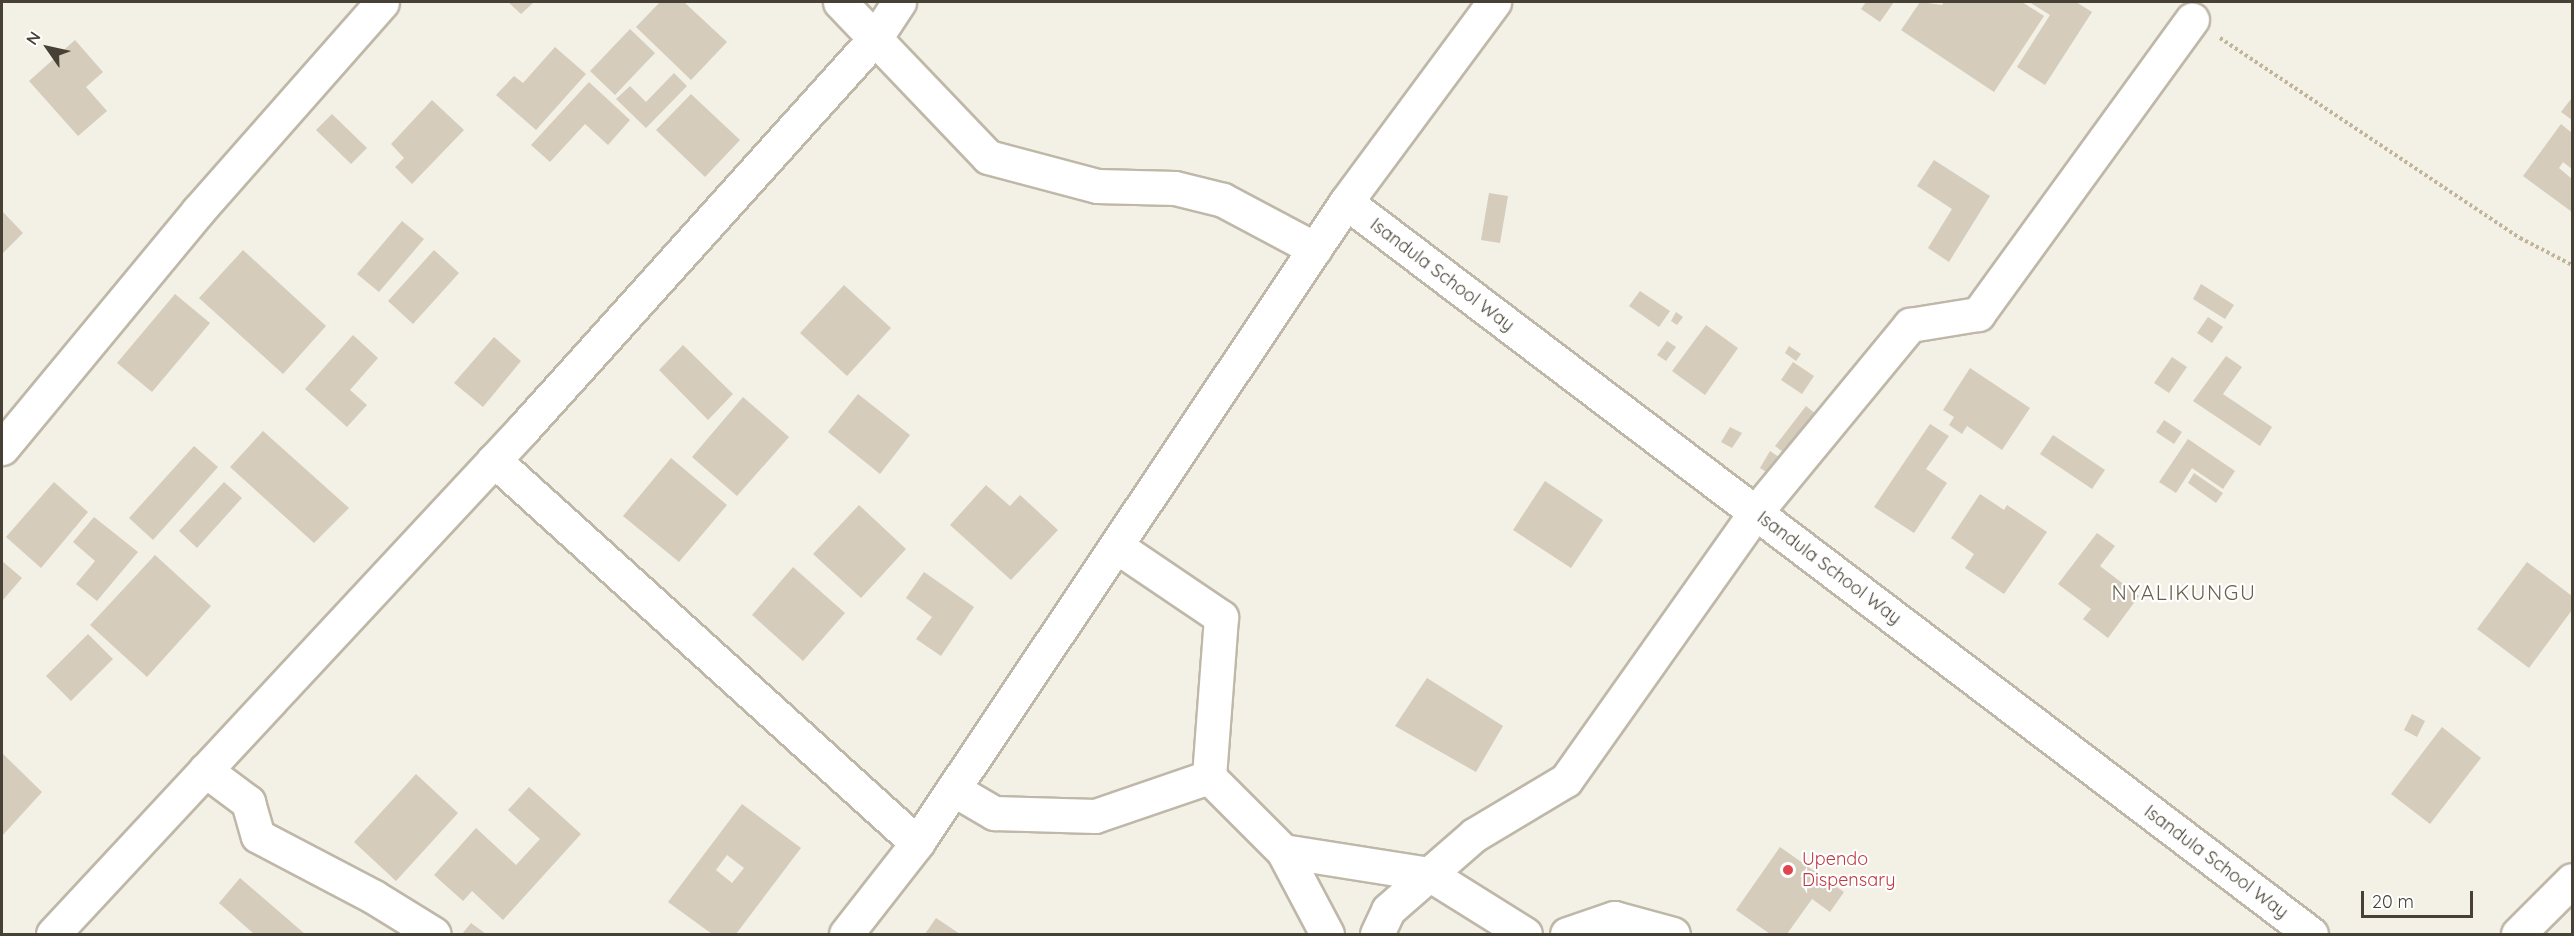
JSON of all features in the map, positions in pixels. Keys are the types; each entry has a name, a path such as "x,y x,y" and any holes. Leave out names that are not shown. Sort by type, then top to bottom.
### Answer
{"street":[{"path":"2,448 198,211 382,2"},
{"path":"840,2 876,37 988,157 1096,186 1175,188 1223,200 1315,249"},
{"path":"53,934 494,460 876,37 898,2"},
{"path":"846,934 917,843 1346,202 1494,2"},
{"path":"1377,934 1388,910 1474,835 1566,780 1755,513 1910,325 1978,314 2192,20"},
{"name":"Isandula School Way","path":"1346,202 2311,934"},
{"path":"494,460 917,843"},
{"path":"1116,546 1221,617 1209,777 1283,851 1327,934"},
{"path":"205,770 248,802 258,836 374,897 434,934"},
{"path":"953,789 994,813 1095,816 1209,777"},
{"path":"1283,851 1429,874 1525,934"},
{"path":"2518,934 2572,880"},
{"path":"1567,934 1614,918 1673,934"}],"path":[{"path":"2192,20 2520,238 2572,266"}],"building":[{"path":"508,2 534,2 521,14"},
{"path":"660,2 684,2 727,42 691,80 636,27"},
{"path":"1866,2 1894,2 1880,22 1861,9"},
{"path":"1920,2 1942,5 1944,2 2022,2 2044,16 1994,92 1901,30"},
{"path":"2029,2 2076,2 2092,12 2045,85 2017,67 2050,15"},
{"path":"630,29 655,53 615,95 590,71"},
{"path":"75,40 103,72 86,87 107,111 78,136 29,81"},
{"path":"555,47 586,74 536,130 496,95 514,76 523,83"},
{"path":"674,73 687,86 646,128 616,99 630,86 646,102"},
{"path":"589,82 630,120 608,145 585,124 550,162 531,145"},
{"path":"691,94 740,140 705,177 656,130"},
{"path":"2571,99 2572,101 2572,120 2561,112"},
{"path":"432,100 464,130 412,184 395,167 404,158 391,144"},
{"path":"332,114 367,148 351,164 316,130"},
{"path":"2561,124 2572,133 2572,169 2563,162 2559,168 2572,179 2572,212 2523,176"},
{"path":"1934,160 1990,196 1949,262 1928,248 1952,209 1917,186"},
{"path":"1489,193 1508,196 1500,243 1481,240"},
{"path":"2,211 23,233 2,254"},
{"path":"402,221 424,239 379,292 357,274"},
{"path":"243,250 326,326 283,374 199,298"},
{"path":"434,250 459,273 413,324 388,301"},
{"path":"2201,284 2234,305 2225,319 2193,299"},
{"path":"844,285 891,328 847,376 800,333"},
{"path":"1640,291 1670,311 1659,327 1629,306"},
{"path":"175,294 210,323 152,392 117,363"},
{"path":"1676,312 1683,317 1677,325 1671,321"},
{"path":"2208,317 2223,327 2212,343 2197,333"},
{"path":"1706,325 1738,348 1705,395 1672,371"},
{"path":"353,335 378,358 350,390 367,405 347,427 305,389"},
{"path":"494,337 521,361 483,407 454,383"},
{"path":"1667,341 1676,347 1666,361 1657,355"},
{"path":"683,345 733,394 708,420 659,370"},
{"path":"1789,346 1801,354 1796,361 1785,353"},
{"path":"2226,356 2242,367 2223,394 2272,427 2260,446 2193,401"},
{"path":"2172,357 2187,367 2169,393 2154,383"},
{"path":"1793,362 1814,376 1802,394 1781,380"},
{"path":"1970,368 2030,408 2002,450 1967,426 1962,434 1949,425 1954,417 1943,410"},
{"path":"858,394 910,435 880,474 828,432"},
{"path":"743,397 789,437 737,496 692,457"},
{"path":"1806,406 1821,418 1791,458 1775,446"},
{"path":"2164,420 2182,432 2174,444 2156,432"},
{"path":"1930,424 1949,436 1926,469 1947,483 1914,533 1874,507"},
{"path":"1730,427 1742,433 1732,448 1721,442"},
{"path":"263,431 349,508 314,543 230,467"},
{"path":"2053,435 2105,470 2092,489 2040,454"},
{"path":"2188,439 2235,471 2223,489 2192,468 2176,493 2159,482"},
{"path":"194,446 218,467 153,540 129,518"},
{"path":"1770,451 1782,459 1773,476 1760,468"},
{"path":"671,458 727,505 679,562 623,516"},
{"path":"2194,473 2223,493 2216,503 2188,483"},
{"path":"1545,481 1603,520 1571,568 1513,530"},
{"path":"54,482 88,512 41,568 6,537"},
{"path":"224,482 242,498 197,548 179,531"},
{"path":"986,485 1010,506 1020,495 1058,530 1011,580 950,525"},
{"path":"1980,494 2004,510 2007,505 2047,532 2004,594 1965,568 1974,554 1951,538"},
{"path":"859,505 906,549 861,598 813,554"},
{"path":"94,517 138,552 97,601 76,584 95,561 73,542"},
{"path":"2097,533 2115,546 2100,566 2139,596 2108,638 2083,619 2091,609 2058,584"},
{"path":"155,555 211,606 147,677 90,625"},
{"path":"2,561 22,578 2,601"},
{"path":"2527,562 2572,596 2572,610 2529,668 2477,629"},
{"path":"793,567 845,613 803,661 752,615"},
{"path":"924,572 974,607 941,656 916,639 932,617 906,598"},
{"path":"88,634 113,659 71,701 46,676"},
{"path":"1427,678 1503,726 1476,772 1395,726"},
{"path":"2412,714 2425,721 2417,737 2404,730"},
{"path":"2442,727 2481,758 2430,824 2391,794"},
{"path":"2,753 42,792 2,836"},
{"path":"416,774 458,813 396,881 354,842"},
{"path":"529,787 581,834 503,920 472,891 463,901 434,875 476,828 516,865 540,839 508,810"},
{"path":"742,804 801,848 736,934 712,934 668,902","holes":["727,855 744,868 732,883 716,870"]},
{"name":"Upendo Dispensary","path":"1780,847 1844,892 1830,912 1812,899 1787,934 1770,934 1736,910"},
{"path":"240,878 305,934 254,934 219,903"},
{"path":"936,918 960,934 925,934"},
{"path":"471,923 486,934 462,934"}],"place":[{"name":"Upendo Dispensary","path":"1788,870"}],"district":[{"name":"NYALIKUNGU","path":"2184,592"}]}
